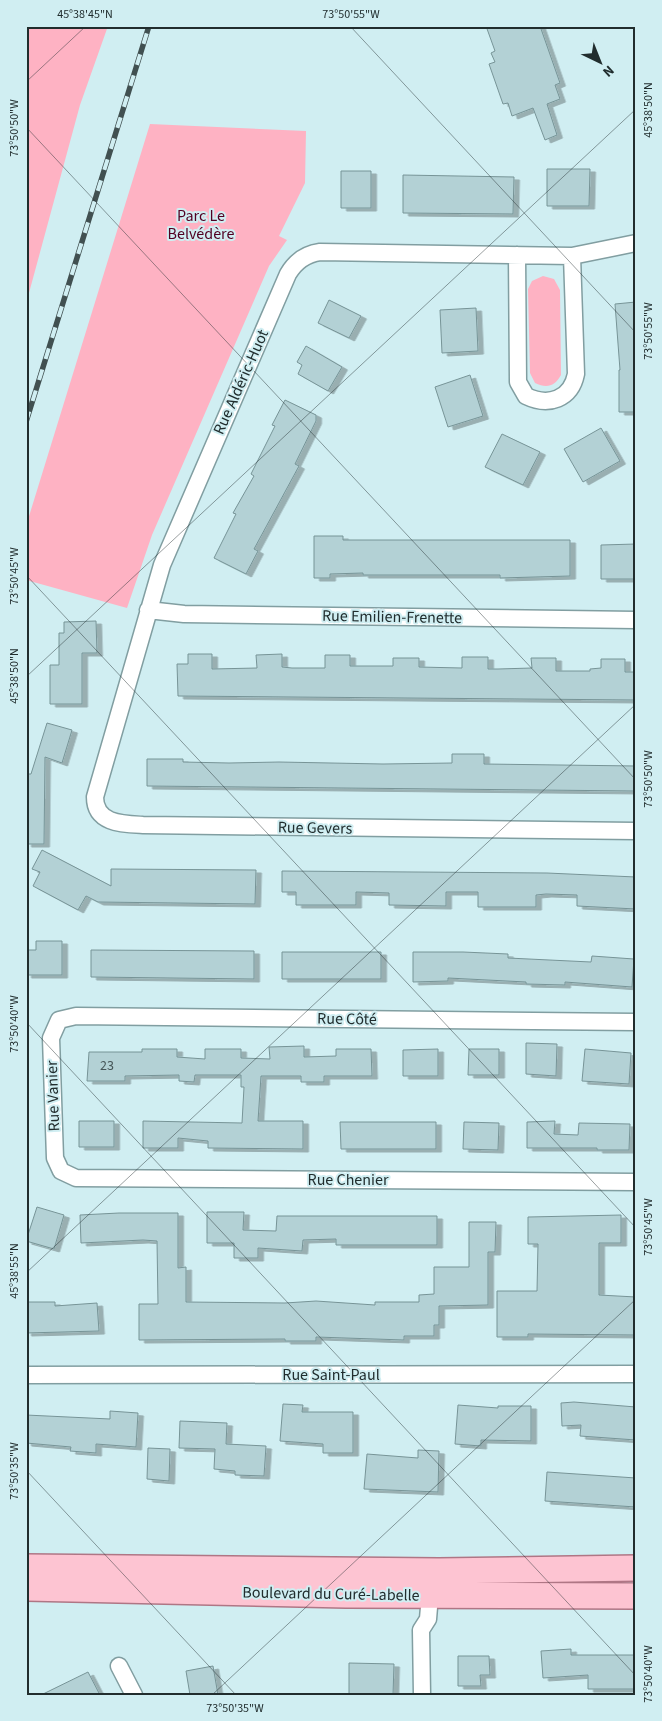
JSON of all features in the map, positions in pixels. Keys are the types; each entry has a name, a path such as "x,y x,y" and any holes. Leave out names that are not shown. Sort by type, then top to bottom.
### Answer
{"main road":[{"name":"Boulevard du Curé-Labelle","path":"26,1567 403,1571 581,1571 636,1568"},
{"name":"Boulevard du Curé-Labelle","path":"26,1588 430,1595 636,1596"}],"street":[{"name":"Rue Aldéric-Huot","path":"119,715 148,610 169,547 288,274 294,265 306,256 320,252 572,256 636,243"},
{"path":"517,255 518,382 526,396 548,402 562,398 574,383 576,374 572,256"},
{"name":"Rue Emilien-Frenette","path":"148,610 184,614 636,620"},
{"name":"Rue Gevers","path":"119,715 98,779 95,805 103,817 122,824 636,831"},
{"name":"Rue Côté","path":"59,1020 76,1016 636,1022"},
{"name":"Rue Vanier","path":"59,1020 51,1038 55,1158 61,1171"},
{"name":"Rue Chenier","path":"61,1171 76,1178 636,1182"},
{"name":"Rue Saint-Paul","path":"26,1375 636,1374"},
{"path":"422,1695 421,1630 428,1619 430,1595"},
{"path":"119,1666 134,1695"}],"green space":[{"path":"26,26 108,26 80,105 26,304"},
{"name":"Parc Le Belvédère","path":"150,124 306,131 305,183 279,236 287,240 269,266 152,535 127,608 26,580 26,526"},
{"path":"543,276 554,279 560,290 561,375 556,382 547,386 535,383 530,373 528,289 532,281"}],"building":[{"path":"486,26 540,26 560,83 555,85 560,99 547,104 557,135 545,140 533,108 512,116 508,103 503,104 489,64 495,62 491,53 495,51"},
{"path":"547,169 590,169 589,206 547,206"},
{"path":"341,171 371,171 371,208 341,208"},
{"path":"403,175 514,177 513,214 403,213"},
{"path":"329,300 361,316 349,338 318,323"},
{"path":"636,302 636,412 619,412 620,370 615,304"},
{"path":"476,308 478,351 442,353 440,310"},
{"path":"306,346 342,367 328,391 298,374 302,365 297,362"},
{"path":"470,375 483,416 448,427 435,387"},
{"path":"285,400 316,415 316,421 295,464 299,466 254,549 258,551 246,574 214,558 236,514 233,513 254,476 251,474 275,426 272,425"},
{"path":"601,428 620,461 583,482 564,449"},
{"path":"502,434 540,452 523,485 485,467"},
{"path":"314,536 343,536 343,540 570,540 570,576 500,578 500,575 363,575 363,573 330,574 330,578 314,578"},
{"path":"636,544 636,579 601,579 601,545"},
{"path":"96,621 97,653 82,653 82,704 50,704 50,665 59,665 59,633 64,633 64,622"},
{"path":"188,654 212,654 212,669 257,668 256,655 282,654 282,667 292,668 325,668 325,655 350,655 350,666 393,666 393,658 419,658 419,667 462,668 462,657 488,657 488,669 532,668 531,658 556,658 556,671 590,671 590,669 601,668 601,659 625,659 625,672 635,672 636,700 178,696 177,664 188,664"},
{"path":"47,723 72,730 62,763 45,757 44,844 26,844 26,774 31,774"},
{"path":"452,754 484,754 484,764 636,766 636,791 147,786 147,759 183,759 183,762 229,763 452,763"},
{"path":"42,850 111,886 111,869 256,870 255,904 98,902 86,896 78,910 33,886 40,872 32,869"},
{"path":"282,871 547,873 636,877 636,909 577,906 577,895 546,894 536,895 536,907 478,907 478,892 446,892 446,906 389,905 389,893 356,892 356,905 296,905 296,892 282,892"},
{"path":"36,941 62,941 62,975 26,975 26,950 36,950"},
{"path":"91,950 254,951 254,979 91,977"},
{"path":"282,952 381,952 381,979 282,979"},
{"path":"413,952 508,954 508,958 591,962 592,956 634,959 632,987 565,982 565,985 526,984 526,982 448,978 448,981 413,982"},
{"path":"526,1043 557,1044 556,1076 526,1074"},
{"path":"304,1046 304,1057 336,1056 336,1049 371,1049 372,1076 324,1076 324,1082 301,1082 301,1076 261,1076 258,1121 303,1121 303,1149 208,1148 208,1141 178,1138 178,1148 143,1148 143,1121 242,1123 244,1087 241,1087 241,1075 195,1075 194,1082 179,1081 179,1075 125,1076 125,1081 87,1081 89,1052 142,1052 142,1049 177,1049 177,1057 205,1059 205,1049 241,1049 241,1058 270,1059 269,1047"},
{"path":"438,1049 438,1076 403,1076 403,1050"},
{"path":"469,1049 499,1049 499,1075 468,1075"},
{"path":"585,1049 631,1053 629,1084 582,1081"},
{"path":"79,1121 114,1121 114,1147 79,1147"},
{"path":"555,1121 554,1134 578,1135 579,1123 630,1124 629,1150 527,1148 527,1122"},
{"path":"340,1122 436,1122 436,1149 341,1149"},
{"path":"464,1122 499,1123 498,1150 463,1149"},
{"path":"37,1207 64,1215 54,1249 26,1241"},
{"path":"207,1212 244,1212 243,1230 276,1231 277,1216 437,1216 437,1245 336,1245 336,1239 303,1240 302,1251 258,1248 258,1258 234,1258 234,1243 207,1243"},
{"path":"178,1213 178,1268 186,1267 186,1302 285,1303 316,1301 375,1305 375,1302 419,1302 419,1295 434,1294 434,1267 469,1267 469,1222 496,1222 495,1252 488,1252 488,1305 439,1306 439,1325 434,1325 434,1336 404,1336 404,1340 316,1337 316,1341 285,1341 285,1339 139,1340 139,1304 158,1304 157,1241 81,1243 80,1215"},
{"path":"621,1215 621,1243 599,1243 599,1295 636,1297 636,1335 528,1334 528,1337 497,1337 497,1291 537,1291 538,1244 528,1244 528,1217"},
{"path":"26,1302 55,1302 55,1306 97,1303 99,1331 26,1333"},
{"path":"574,1402 636,1407 636,1440 580,1436 581,1425 562,1426 561,1403"},
{"path":"283,1404 303,1405 302,1412 353,1412 353,1453 323,1453 323,1444 280,1441"},
{"path":"458,1405 498,1408 498,1406 531,1406 531,1441 481,1440 481,1446 455,1444"},
{"path":"110,1411 138,1413 136,1447 96,1444 96,1453 70,1451 71,1447 26,1443 26,1415 110,1419"},
{"path":"180,1421 227,1423 226,1444 266,1446 264,1476 235,1475 235,1471 214,1469 215,1449 179,1448"},
{"path":"148,1448 170,1449 169,1481 147,1479"},
{"path":"418,1450 439,1451 438,1492 364,1489 367,1454 418,1458"},
{"path":"547,1472 636,1478 636,1507 545,1501"},
{"path":"571,1649 571,1655 636,1655 636,1689 588,1689 588,1675 543,1678 541,1651"},
{"path":"458,1656 489,1656 490,1675 480,1675 481,1686 458,1686"},
{"path":"349,1663 394,1664 393,1695 349,1695"},
{"path":"213,1666 218,1695 190,1695 186,1671"},
{"path":"88,1672 100,1695 41,1695"}],"railway":[{"path":"26,422 149,26"}]}
